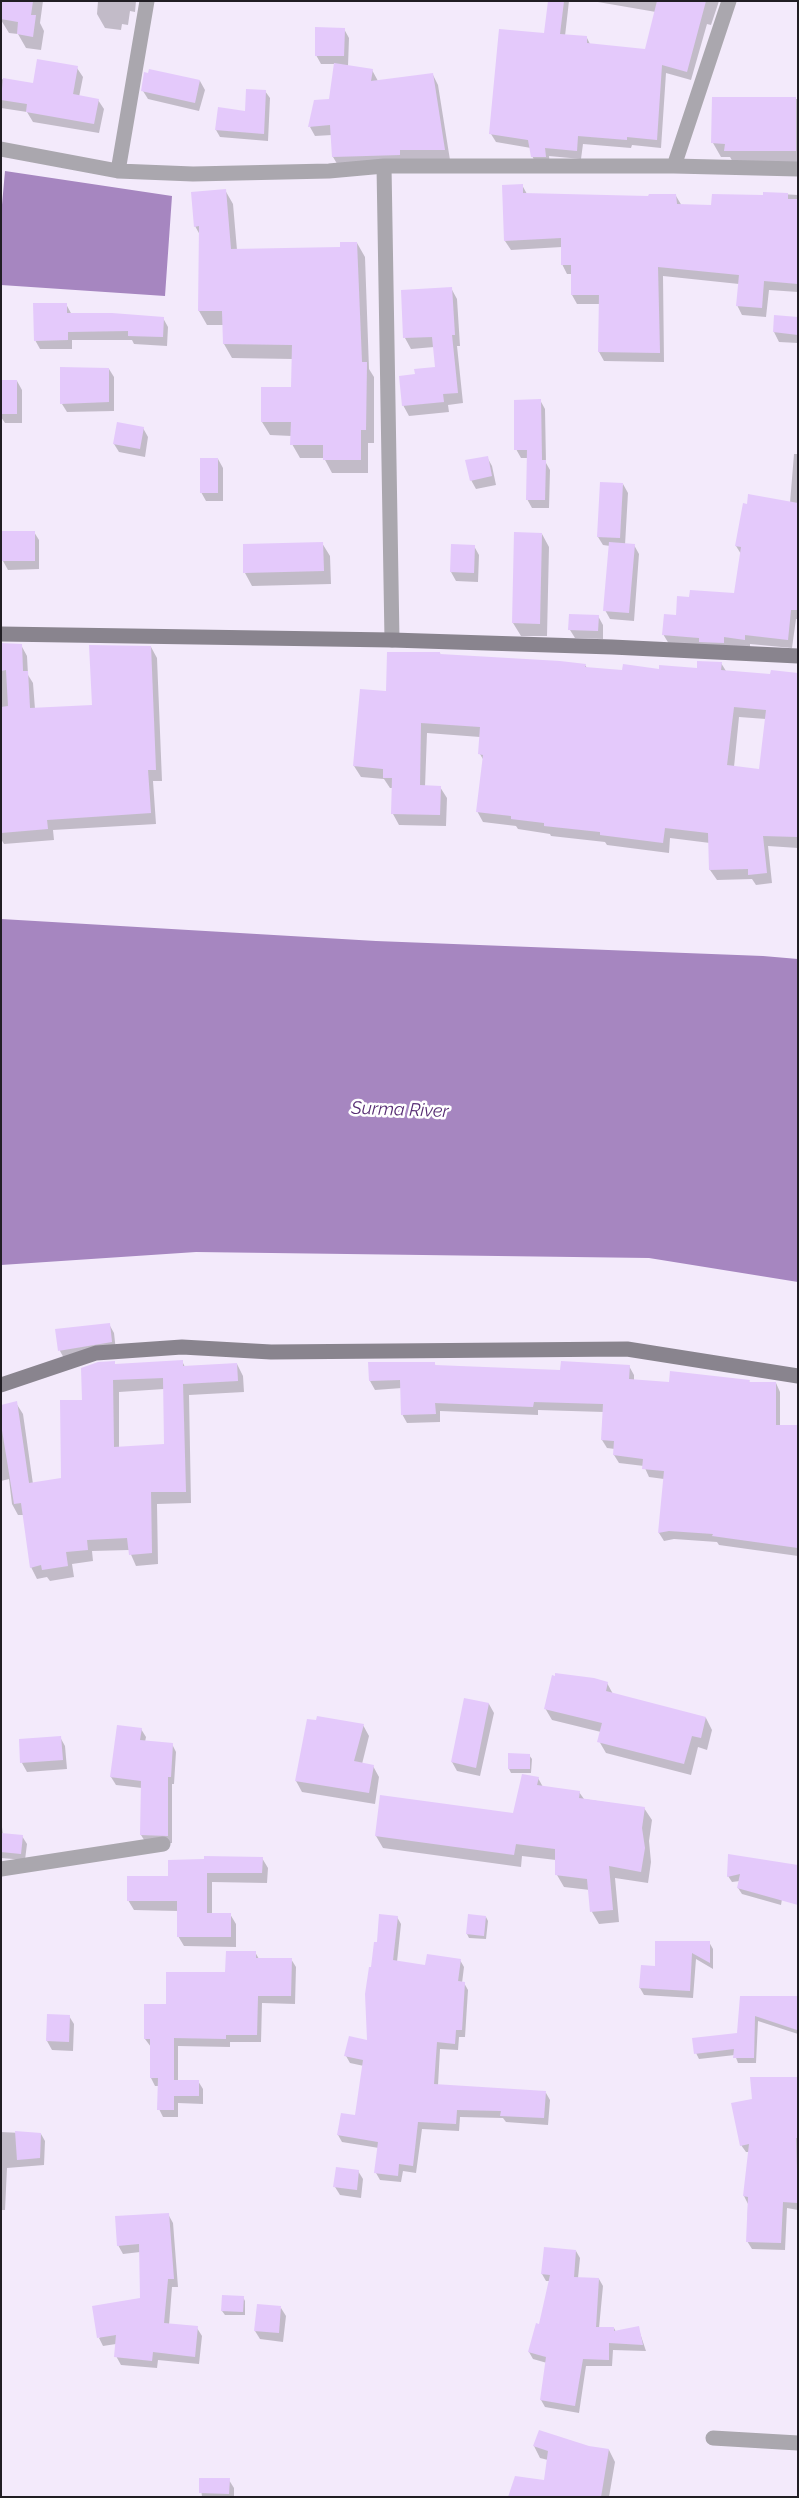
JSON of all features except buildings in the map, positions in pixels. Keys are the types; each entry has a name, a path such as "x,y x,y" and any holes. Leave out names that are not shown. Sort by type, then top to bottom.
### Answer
{"street":[{"path":"118,171 147,1"},
{"path":"674,166 728,1"},
{"path":"1,149 118,171 264,173 329,171 384,166 674,166 798,169"},
{"path":"384,166 392,640"},
{"path":"1,634 392,640 612,647 798,656"},
{"path":"1,1385 96,1353 182,1347 271,1352 627,1349 798,1376"},
{"path":"1,1869 163,1844"},
{"path":"713,2438 798,2443"}],"water":[{"path":"5,171 172,196 165,296 1,285 1,216"},
{"name":"Surma River","path":"1,919 376,941 763,956 798,959 798,1282 649,1258 196,1252 1,1265"}]}
